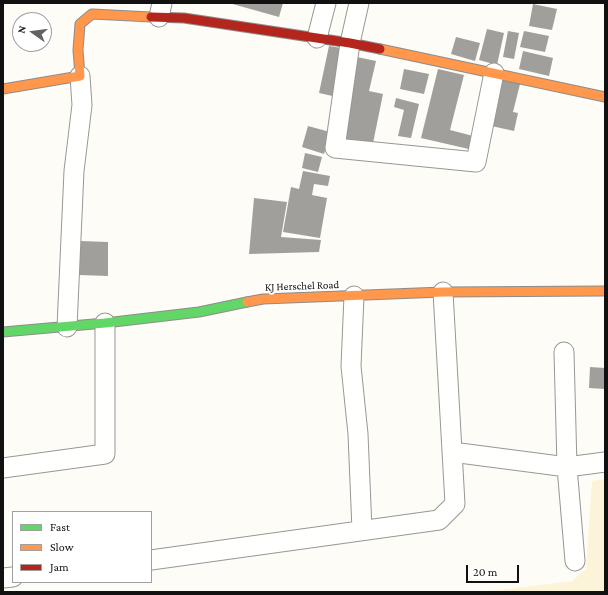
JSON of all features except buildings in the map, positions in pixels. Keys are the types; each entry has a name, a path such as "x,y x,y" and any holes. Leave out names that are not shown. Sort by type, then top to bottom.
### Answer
{"street":[{"path":"317,38 326,3"},
{"path":"359,3 350,43 335,148 476,162 494,73"},
{"path":"67,327 74,171 82,106 78,50 80,24 92,14 161,10 184,18 350,43 605,96"},
{"path":"3,89 80,76"},
{"name":"KJ Herschel Road","path":"3,332 67,327 198,312 263,299 443,292 605,291"},
{"path":"152,560 439,520 455,504 443,292"},
{"path":"354,296 351,366 358,434 362,530"},
{"path":"3,468 105,454 105,323"},
{"path":"564,352 567,467 575,561"},
{"path":"452,452 567,467 605,462"}],"sand":[{"path":"605,479 605,592 484,592 572,581 586,569 592,481"}],"traffic: fast":[{"path":"3,332 105,323 199,312 247,302"}],"traffic: slow":[{"path":"3,89 80,76 78,50 80,24 92,14 151,17"},
{"path":"380,49 605,97"},
{"path":"247,302 263,299 443,292 605,291"}],"traffic: jam":[{"path":"151,17 184,18 350,43 380,49"}]}
